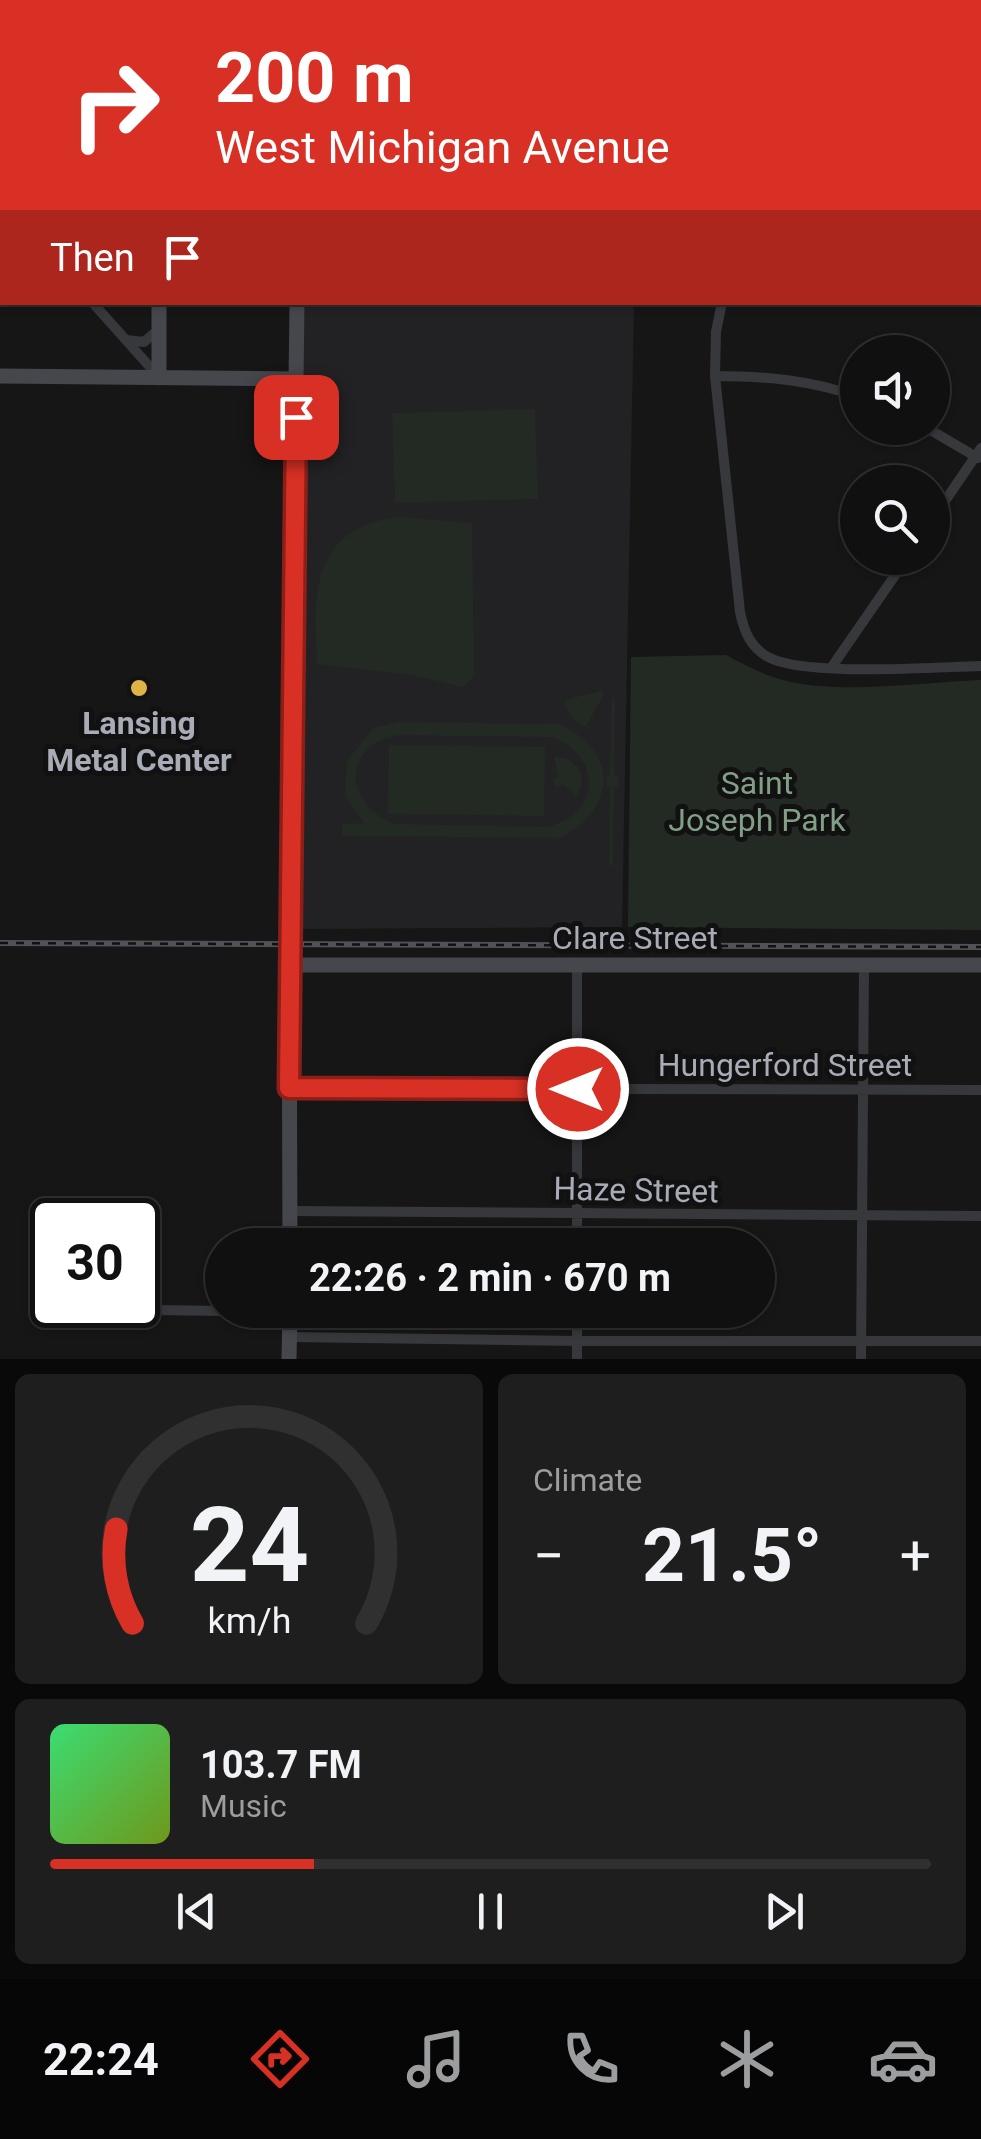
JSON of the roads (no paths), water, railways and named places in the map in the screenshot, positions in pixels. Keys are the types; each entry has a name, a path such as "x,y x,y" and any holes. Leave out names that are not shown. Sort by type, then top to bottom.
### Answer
{"street":[{"path":"95,305 159,378"},
{"path":"159,378 160,305"},
{"path":"290,1228 297,305"},
{"path":"721,305 716,332 716,376 740,612 753,645 771,659 832,668 981,666"},
{"path":"125,340 144,342 159,329"},
{"path":"0,376 296,379"},
{"path":"716,376 755,376 840,391"},
{"path":"950,440 979,455 950,495"},
{"path":"832,668 895,575"},
{"name":"Clare Street","path":"289,965 981,966"},
{"path":"577,966 577,1228"},
{"path":"861,1359 864,966"},
{"name":"Hungerford Street","path":"289,1088 981,1090"},
{"name":"Haze Street","path":"290,1211 981,1216"},
{"path":"160,1310 205,1310"},
{"path":"289,1359 290,1328"},
{"path":"577,1328 577,1359"},
{"path":"290,1337 577,1342 981,1341"}],"railway":[{"path":"0,943 981,947"}],"place":[{"name":"Lansing Metal Center","path":"139,688"}],"park label":[{"name":"Saint Joseph Park","path":"757,802"}]}
